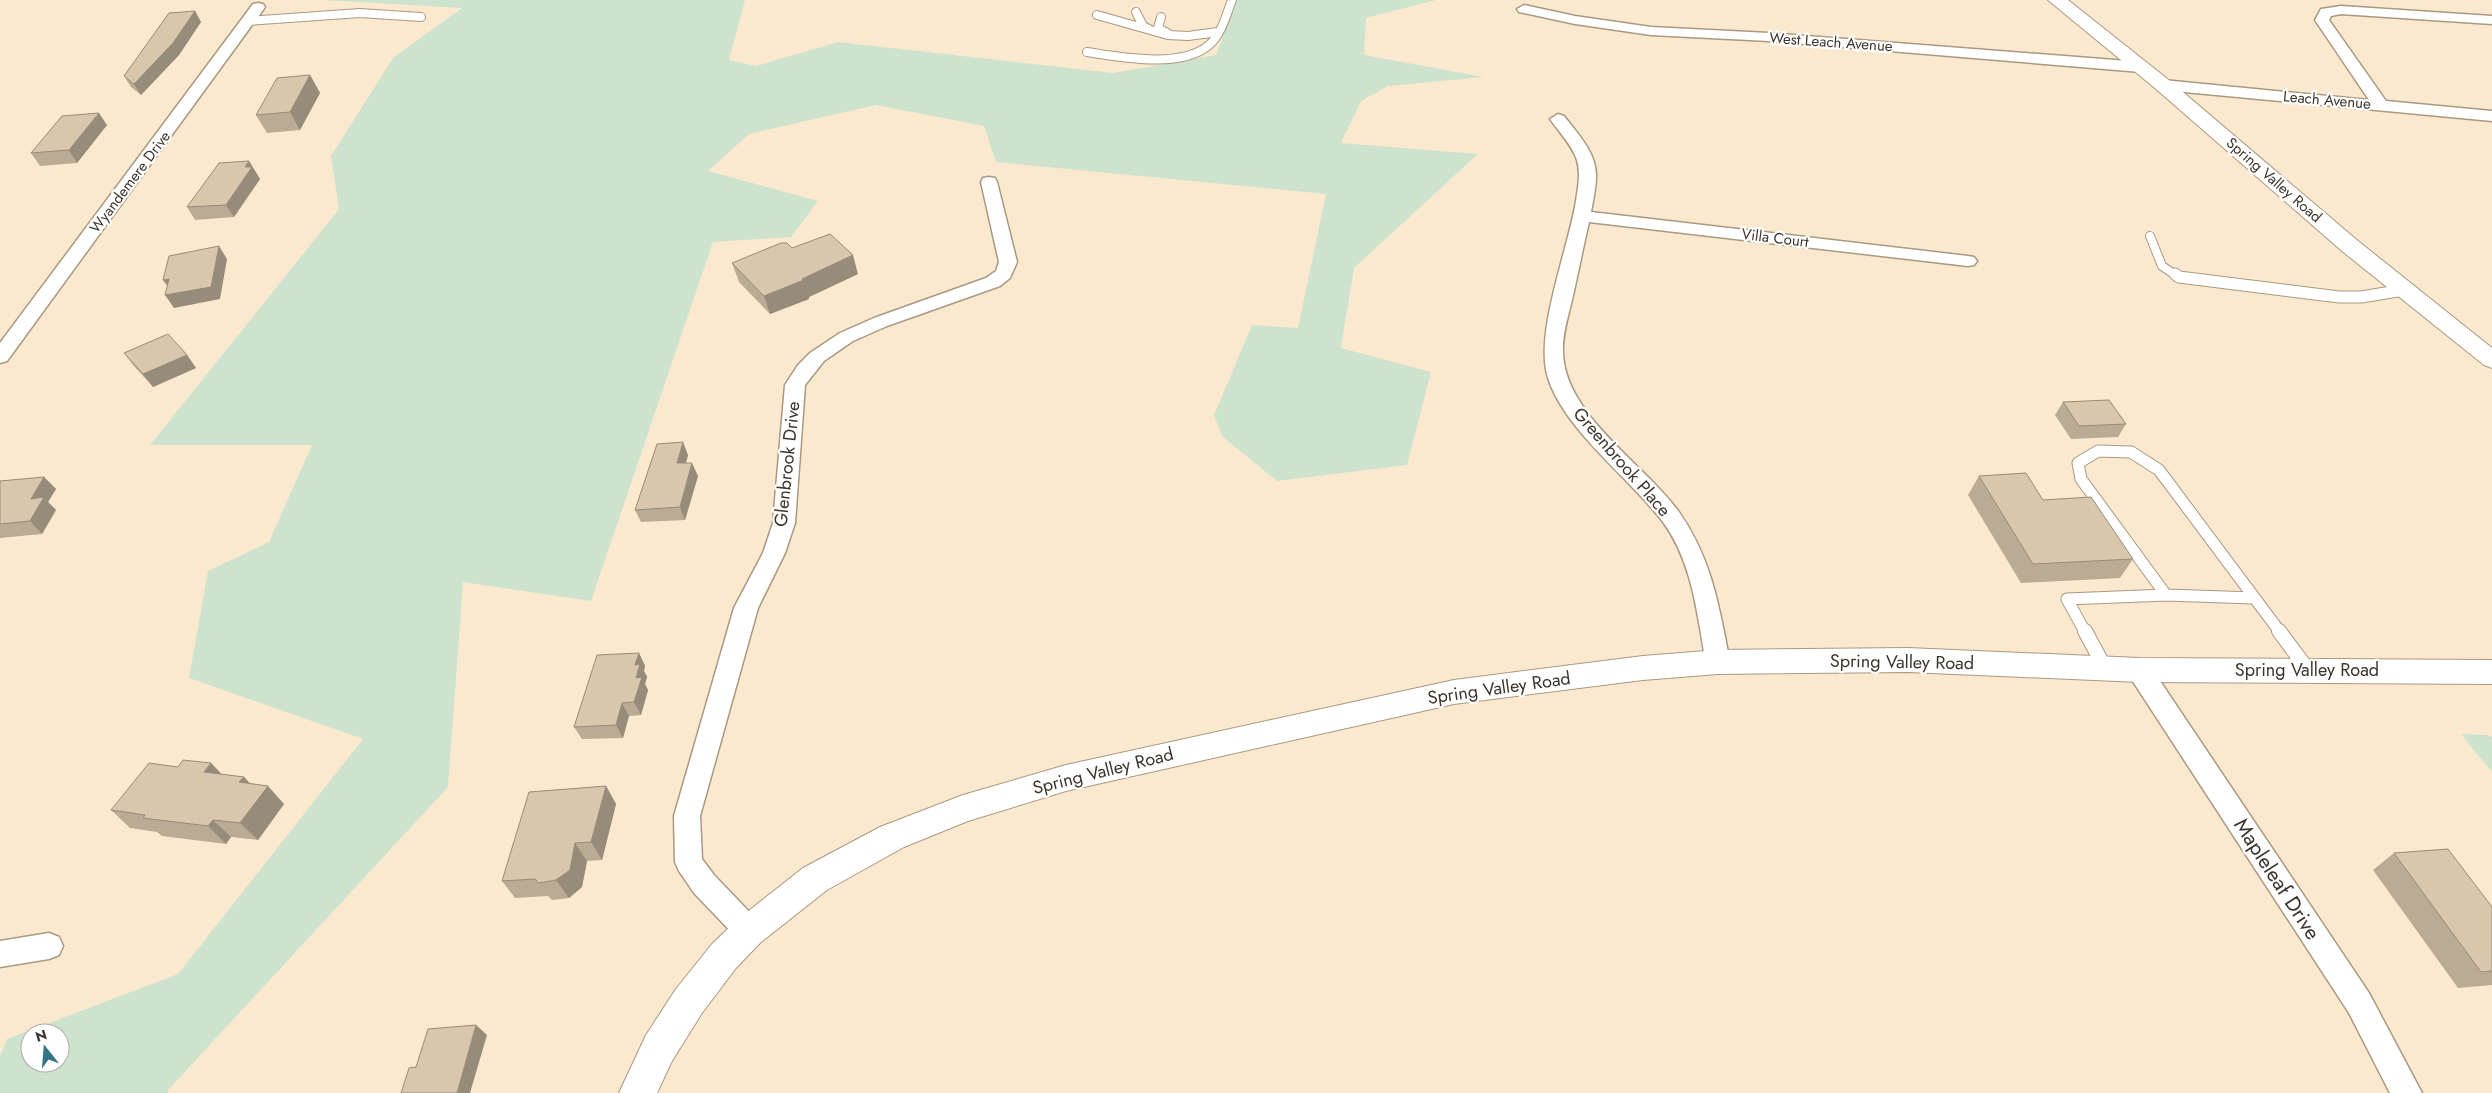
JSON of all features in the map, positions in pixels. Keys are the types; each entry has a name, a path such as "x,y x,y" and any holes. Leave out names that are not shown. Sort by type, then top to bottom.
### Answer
{"street":[{"name":"Spring Valley Road","path":"2057,0 2141,66 2350,246 2492,360"},
{"name":"Wyandemere Drive","path":"0,357 258,7"},
{"name":"West Leach Avenue","path":"1524,9 1575,20 1651,31 1769,37 2141,66"},
{"path":"2381,106 2328,31 2322,20 2326,12 2341,10 2373,11 2492,20"},
{"name":"Leach Avenue","path":"2163,85 2492,116"},
{"name":"Greenbrook Place","path":"1558,119 1577,144 1585,160 1588,176 1582,216 1556,327 1553,353 1558,378 1571,404 1589,427 1671,516 1688,546 1703,583 1718,662"},
{"name":"Glenbrook Drive","path":"749,931 704,884 690,862 687,816 746,608 774,553 784,523 795,385 802,372 813,360 862,329 993,282 1004,274 1008,262 989,182"},
{"name":"Villa Court","path":"1582,216 1968,261"},
{"name":"Spring Valley Road","path":"638,1093 659,1048 690,1001 724,956 749,931 815,879 892,837 963,809 1054,781 1454,692 1643,668 1718,662 1908,660 2139,670 2492,672"},
{"name":"Mapleleaf Drive","path":"2139,670 2359,1003 2407,1093"},
{"path":"0,954 50,946"}],"lane":[{"path":"1087,52 1161,60 1191,54 1209,46 1218,32 1232,0"},
{"path":"1136,12 1143,26 1172,36"},
{"path":"248,22 360,13 421,17"},
{"path":"1097,15 1110,17 1138,28 1172,36 1201,36 1218,32"},
{"path":"1161,17 1158,28 1172,36"},
{"path":"2150,236 2162,266 2179,277 2339,297 2361,297 2404,290"},
{"path":"2166,595 2081,479 2078,464 2098,451 2131,452 2159,470 2308,670"},
{"path":"2105,668 2067,599 2166,595 2254,598"}],"green space":[{"path":"323,0 745,0 729,60 756,66 838,42 1113,73 1216,55 1237,0 1436,0 1366,18 1364,55 1484,77 1388,86 1361,101 1341,143 1478,154 1354,268 1341,348 1431,372 1407,465 1277,481 1222,436 1214,415 1252,325 1298,328 1326,194 996,162 984,126 876,105 749,134 708,171 818,201 791,237 713,242 591,601 463,582 448,787 168,1090 168,1093 0,1093 0,1056 7,1039 20,1034 20,1073 70,1073 70,1023 49,1023 178,974 363,739 189,678 208,571 269,542 312,445 150,445 339,209 331,156 393,58 462,8"},
{"path":"2461,734 2488,735 2492,737 2492,772"}],"building":[{"path":"195,11 173,43 134,84 124,76 169,13"},
{"path":"310,75 290,112 256,115 277,78"},
{"path":"99,113 69,150 31,153 62,116"},
{"path":"249,161 245,167 252,167 226,205 187,207 219,163"},
{"path":"830,234 853,255 802,279 804,280 764,296 732,263 781,243 787,243 792,248"},
{"path":"219,246 211,287 165,295 169,279 163,280 169,256"},
{"path":"168,334 187,355 143,374 124,353"},
{"path":"2109,400 2126,424 2079,426 2063,402"},
{"path":"683,442 677,463 692,463 680,507 635,510 657,444"},
{"path":"2026,473 2043,500 2091,497 2133,559 2033,564 1979,476"},
{"path":"44,477 31,499 44,497 30,521 0,524 0,481"},
{"path":"639,653 635,665 640,664 636,678 642,677 634,702 622,703 616,725 574,727 597,655"},
{"path":"183,760 211,763 204,772 244,777 239,782 268,786 240,823 213,820 208,826 143,818 145,815 111,810 149,763 178,767"},
{"path":"606,786 591,842 575,843 570,870 556,880 539,883 535,879 502,881 529,792"},
{"path":"2448,849 2492,907 2492,971 2481,972 2394,853"},
{"path":"476,1025 457,1093 401,1093 409,1068 416,1067 428,1029"}]}
